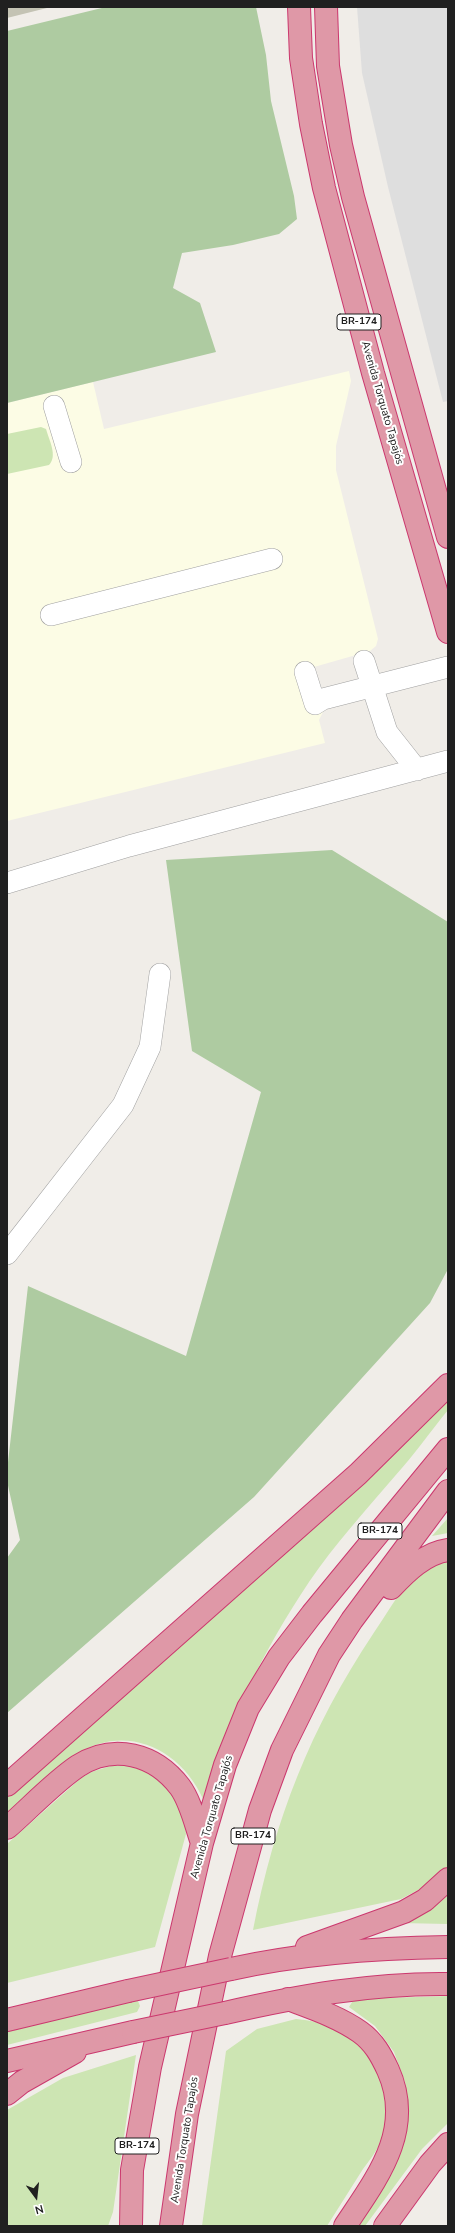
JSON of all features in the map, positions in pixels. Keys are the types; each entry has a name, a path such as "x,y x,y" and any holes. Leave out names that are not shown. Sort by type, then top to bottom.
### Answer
{"highway":[{"name":"Avenida Torquato Tapajós","path":"299,7 301,58 311,124 324,188 373,373 448,632"},
{"name":"BR-174","path":"326,7 328,66 341,145 351,189 448,536"},
{"path":"7,1785 358,1474 448,1385"},
{"name":"Avenida Torquato Tapajós","path":"131,2226 132,2170 150,2067 202,1843 225,1765 245,1716 279,1657 312,1614 448,1449"},
{"name":"Avenida Torquato Tapajós","path":"171,2226 187,2114 220,1956 260,1810 282,1750 329,1656 352,1620 448,1491"},
{"path":"329,1656 408,1569 438,1551 448,1550"},
{"path":"7,1828 79,1766 109,1754 132,1754 157,1764 181,1787 202,1843"},
{"path":"272,1960 404,1912 425,1900 448,1879"},
{"path":"7,2020 128,1991 272,1960 339,1952 448,1947"},
{"path":"7,2061 98,2038 288,1999 344,1990 424,1984 448,1984"},
{"path":"288,1999 334,2017 360,2032 378,2049 393,2081 398,2110 394,2143 371,2186 345,2226"},
{"path":"7,2004 46,2010"},
{"path":"7,2094 22,2082 98,2038"},
{"path":"385,2226 430,2164 448,2144"},
{"path":"117,2226 132,2170"},
{"path":"174,2198 181,2226"}],"lane":[{"path":"54,406 71,462"},
{"path":"51,615 272,559"},
{"path":"364,661 387,732 417,770"},
{"path":"305,672 315,704 323,699 373,685 448,667"},
{"path":"7,883 137,844 448,762"},
{"path":"7,1254 123,1105 150,1047 160,974"}],"shaded area":[{"path":"7,7 51,7 7,18"},
{"path":"357,7 448,7 448,401 443,402 388,187 362,73"},
{"path":"349,371 351,381 336,446 336,470 378,639 376,646 370,651 314,667 323,699 324,710 319,720 325,743 7,821 7,403 93,382 104,429"}],"green space":[{"path":"106,7 256,7 266,55 271,101 294,196 297,219 279,234 233,245 182,253 173,288 200,303 216,352 7,403 7,31"},
{"path":"41,427 46,429 53,453 52,461 49,465 7,474 7,434"},
{"path":"332,850 448,922 448,1269 430,1303 254,1497 7,1713 7,1558 20,1540 7,1481 7,1471 28,1286 186,1356 261,1092 192,1051 166,860"},
{"path":"448,1398 448,1410 409,1460 329,1554 309,1582 277,1633 236,1714 203,1799 193,1781 181,1766 166,1754 150,1746 132,1741 113,1741 95,1745 67,1761 7,1815 7,1795"},
{"path":"448,1518 448,1533 432,1536"},
{"path":"448,1559 448,1866 424,1887 401,1899 253,1930 272,1850 284,1812 313,1740 331,1705 351,1669 405,1587 418,1574 433,1565"},
{"path":"114,1765 139,1767 170,1787 185,1821 186,1834 155,1947 7,1983 7,1844 81,1778 91,1772"},
{"path":"448,1892 448,1924 399,1923"},
{"path":"448,1996 448,2123 422,2149 365,2226 350,2226 408,2112 405,2082 394,2052 375,2026 349,2007 354,1999"},
{"path":"135,1999 138,2001 140,2006 137,2012 7,2045 7,2030"},
{"path":"296,2019 313,2021 330,2026 344,2033 357,2043 368,2055 376,2068 382,2084 385,2102 385,2123 380,2144 327,2226 202,2226 226,2051 257,2029"},
{"path":"136,2055 113,2212 108,2226 7,2226 7,2110 63,2078"}]}
